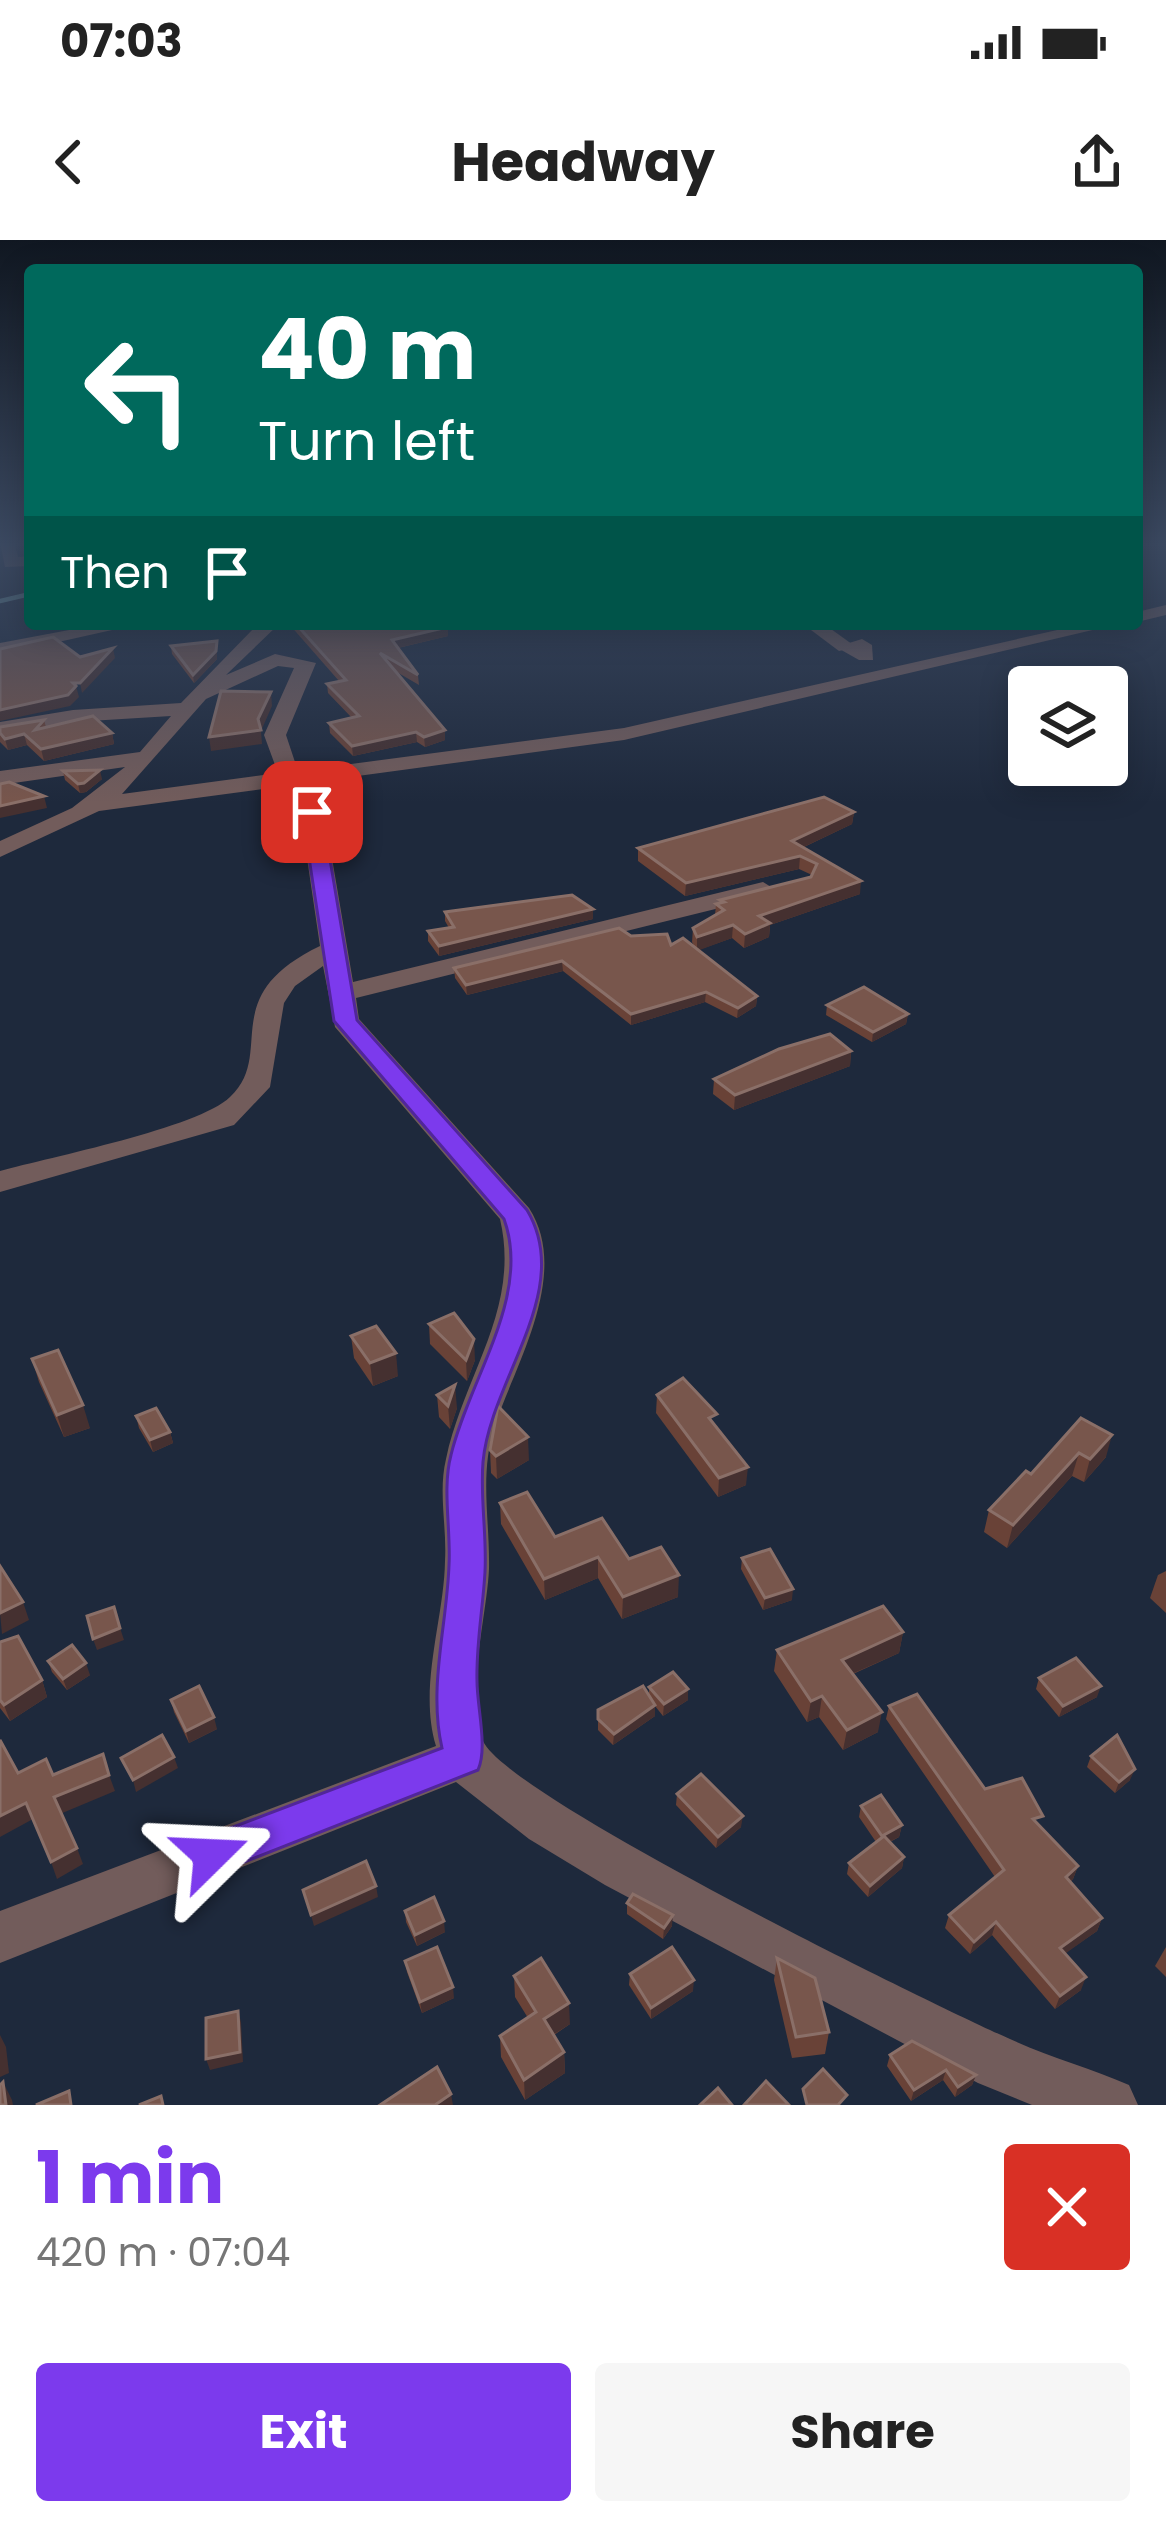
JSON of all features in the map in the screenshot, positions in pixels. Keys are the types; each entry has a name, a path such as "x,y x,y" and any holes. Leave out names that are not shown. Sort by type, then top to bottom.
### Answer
{"street":[{"path":"0,649 99,630"},
{"path":"92,806 143,758 235,648 261,630"},
{"path":"823,630 858,649 920,670"},
{"path":"838,630 858,649"},
{"path":"0,850 92,806 624,734 1084,630"},
{"path":"0,728 190,702 274,660 306,663 275,735 293,781 312,812 346,1021 517,1216 529,1248 526,1283 466,1459 467,1568 458,1730 464,1757 482,1781 580,1844 997,2062 1109,2105"},
{"path":"0,778 143,758"},
{"path":"341,993 800,881"},
{"path":"0,1182 223,1118 239,1108 257,1088 270,1004 281,985 334,950"},
{"path":"0,1937 464,1757"}],"building":[{"path":"301,630 435,630 392,640 418,675 380,653 445,730 352,746 329,723 359,716 327,684 346,680"},
{"path":"53,637 80,657 113,648 80,683 73,683 76,686 68,695 0,710 0,649"},
{"path":"217,641 216,651 193,675 171,646"},
{"path":"221,691 271,692 258,719 261,730 209,737"},
{"path":"93,716 112,733 41,749 24,734 5,739 0,733 0,727 44,720 35,730"},
{"path":"100,770 78,784 63,771"},
{"path":"9,782 44,796 0,806 0,784"},
{"path":"824,797 854,812 792,841 861,881 759,916 770,923 745,934 733,925 697,937 693,928 724,910 716,904 724,902 720,900 811,877 817,864 800,856 686,883 638,848"},
{"path":"572,895 593,909 439,946 428,931 454,927 445,912"},
{"path":"619,928 631,936 667,934 671,945 683,938 757,996 738,1008 706,992 631,1014 562,961 466,985 454,968"},
{"path":"864,987 908,1014 873,1032 827,1005"},
{"path":"830,1034 851,1051 735,1095 714,1079 779,1049"},
{"path":"454,1313 474,1339 466,1360 429,1324"},
{"path":"376,1326 396,1353 370,1363 351,1336"},
{"path":"58,1350 83,1405 57,1415 32,1359"},
{"path":"683,1378 717,1414 709,1418 748,1467 719,1478 657,1395"},
{"path":"455,1385 448,1406 437,1395"},
{"path":"498,1406 528,1437 496,1456 490,1450"},
{"path":"156,1408 170,1432 150,1440 136,1416"},
{"path":"1081,1418 1112,1435 1090,1459 1079,1453 1013,1525 989,1510 1026,1471 1031,1474"},
{"path":"527,1492 555,1537 602,1518 629,1559 661,1547 679,1575 623,1597 598,1557 544,1579 500,1503"},
{"path":"770,1549 793,1589 765,1598 742,1558"},
{"path":"0,1566 23,1602 0,1613"},
{"path":"883,1606 903,1632 842,1660 882,1712 847,1730 822,1696 811,1701 777,1650"},
{"path":"114,1607 120,1628 93,1639 87,1616"},
{"path":"18,1636 42,1680 4,1705 0,1700 0,1642"},
{"path":"72,1645 86,1663 63,1679 48,1661"},
{"path":"1076,1658 1101,1686 1063,1706 1039,1678"},
{"path":"673,1672 688,1689 664,1704 649,1687"},
{"path":"199,1686 214,1717 186,1731 171,1700"},
{"path":"643,1686 655,1705 614,1734 598,1719 598,1710"},
{"path":"917,1694 985,1789 1022,1778 1043,1816 1033,1819 1078,1866 1066,1877 1102,1918 1060,1948 1086,1977 1060,1996 996,1922 974,1942 949,1915 1004,1870 889,1706"},
{"path":"162,1735 174,1757 133,1780 121,1758"},
{"path":"1117,1735 1135,1769 1119,1782 1091,1756"},
{"path":"0,1740 18,1773 46,1759 53,1775 103,1754 109,1775 54,1797 77,1848 51,1862 26,1803 0,1816"},
{"path":"701,1774 743,1816 718,1837 677,1794"},
{"path":"881,1795 902,1825 882,1836 861,1806"},
{"path":"884,1836 904,1857 870,1886 849,1863"},
{"path":"366,1861 376,1886 311,1915 303,1890"},
{"path":"633,1894 673,1915 664,1928 627,1903"},
{"path":"434,1897 444,1921 415,1935 405,1911"},
{"path":"437,1947 453,1987 420,2002 405,1961"},
{"path":"672,1947 694,1980 651,2008 630,1974"},
{"path":"541,1958 569,2003 544,2019 564,2052 524,2080 500,2036 536,2012 514,1976"},
{"path":"777,1958 815,1978 829,2032 796,2037"},
{"path":"238,2011 240,2052 206,2059 206,2018"},
{"path":"912,2041 976,2075 958,2087 946,2070 914,2090 890,2055"},
{"path":"437,2067 451,2094 435,2105 380,2105"},
{"path":"823,2069 847,2095 838,2105 807,2105 803,2089"},
{"path":"766,2081 789,2105 744,2105"},
{"path":"3,2082 6,2105 0,2105 0,2085"},
{"path":"718,2088 732,2105 700,2105"},
{"path":"69,2091 71,2105 36,2105"},
{"path":"161,2096 163,2105 139,2105"}],"route":[{"path":"211,1855 464,1757 458,1730 458,1666 467,1568 466,1459 526,1283 529,1248 517,1216 346,1021 312,812"}]}
